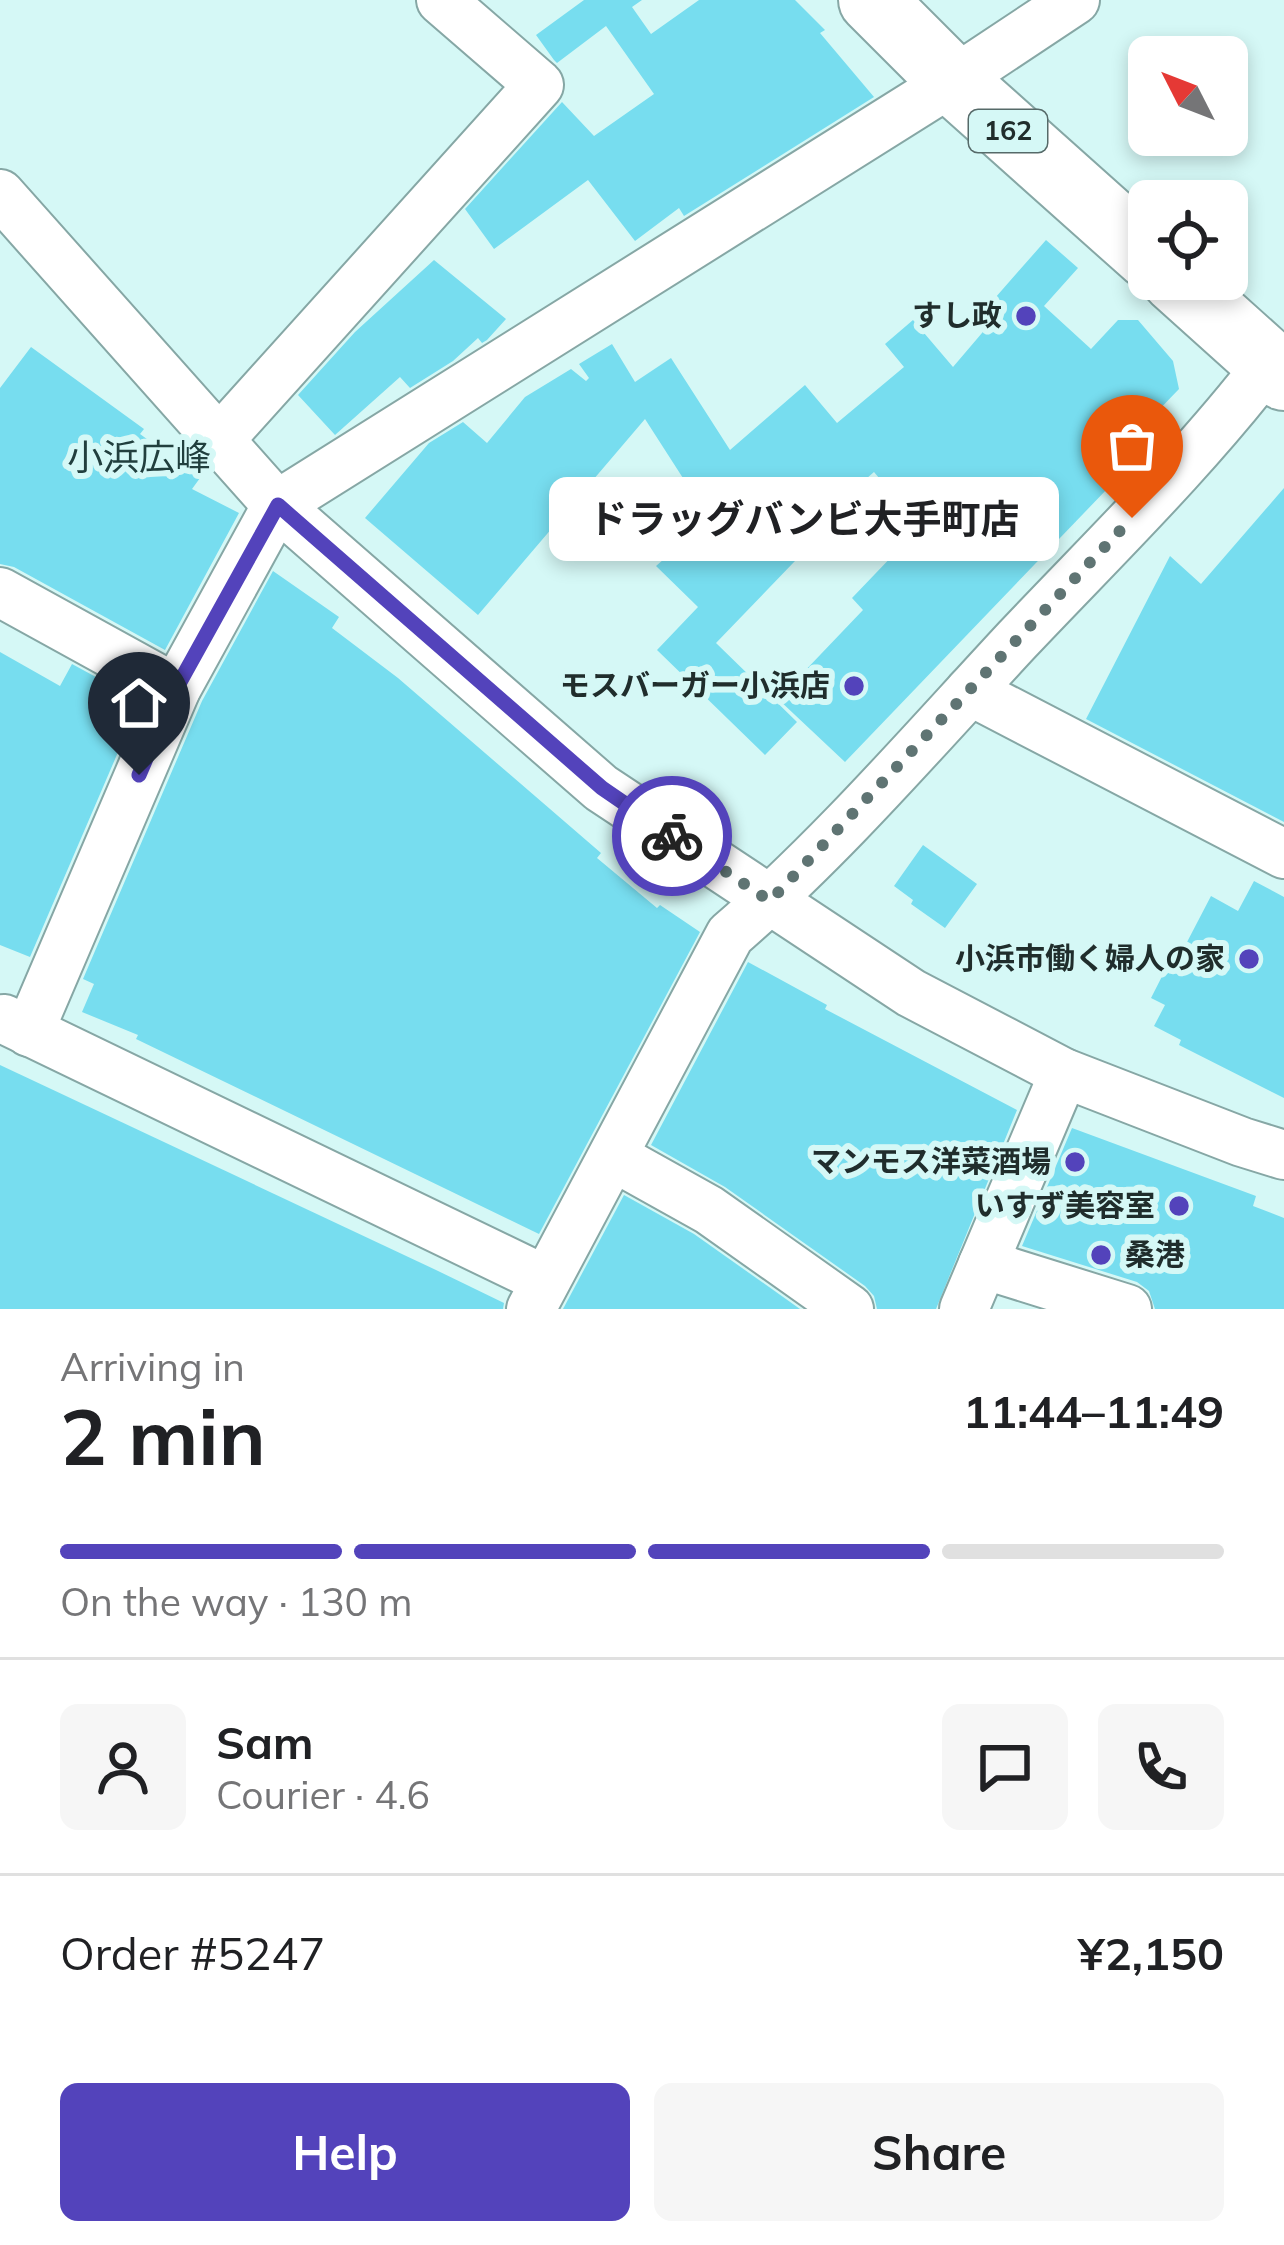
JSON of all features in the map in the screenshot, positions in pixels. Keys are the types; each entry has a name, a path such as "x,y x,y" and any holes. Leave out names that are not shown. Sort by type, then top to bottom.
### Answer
{"highway":[{"name":"162","path":"872,0 953,82 1128,237"},
{"path":"1198,300 1276,370"}],"street":[{"path":"219,440 539,85 441,0"},
{"path":"1076,0 278,505 176,689 8,1023 538,1294 730,935 770,901 1229,414 1276,370"},
{"path":"0,194 278,505 602,788 911,993 1064,1073 1284,1155"},
{"path":"0,592 176,689"},
{"path":"970,691 1284,854"},
{"path":"964,1309 1064,1073"},
{"path":"614,1156 709,1210 849,1309"},
{"path":"983,1264 1127,1309"}],"building":[{"path":"584,0 642,0 632,7 651,34 699,0 795,0 825,30 820,33 874,97 684,216 679,208 635,241 588,180 494,249 465,209 562,102 594,136 654,94 606,26 557,63 554,60 536,35"},
{"path":"1046,240 1078,268 1044,306 1091,349 1118,320 1138,320 1173,361 1179,389 1095,476 1108,488 845,762 778,699 863,610 852,598 920,527 874,472 812,526 820,535 716,643 797,722 765,755 657,650 698,607 656,566 664,559 643,540 690,489 645,419 478,615 365,518 429,443 463,422 487,443 525,397 571,369 586,381 589,378 579,364 612,344 635,382 671,358 730,450 805,385 837,423 904,367 885,344 913,320 953,367 1005,306 995,298"},
{"path":"434,260 506,319 487,340 482,343 478,338 453,361 410,388 400,377 335,435 298,395 355,332"},
{"path":"31,347 144,429 140,434 200,478 192,489 239,513 165,650 14,567 0,564 0,388"},
{"path":"1284,488 1284,822 1086,719 1170,556 1201,584"},
{"path":"273,571 339,617 332,628 398,678 601,853 597,858 657,908 660,905 700,932 539,1234 136,1039 138,1035 82,1012 94,984 83,979 202,701"},
{"path":"0,652 60,686 72,664 140,701 30,957 0,945"},
{"path":"923,845 977,884 945,928 894,886"},
{"name":"小浜市働く婦人の家","path":"1254,881 1284,897 1284,1098 1179,1045 1181,1040 1154,1026 1165,1005 1151,998 1180,941 1186,944 1211,896 1238,911"},
{"path":"748,962 827,1005 825,1009 1017,1110 936,1309 877,1309 865,1286 725,1187 651,1145"},
{"path":"0,1065 436,1270 504,1303 503,1309 0,1309"},
{"path":"1072,1128 1256,1196 1253,1206 1284,1218 1284,1309 1155,1309 1149,1291 1137,1282 1022,1246"},
{"path":"624,1195 694,1234 800,1309 563,1309"}],"way so far":[{"path":"672,836 770,901 1132,518"}],"place":[{"name":"すし政","path":"1026,316"},
{"name":"ドラッグバンビ大手町店","path":"1132,518"},
{"name":"モスバーガー小浜店","path":"854,686"},
{"name":"小浜市働く婦人の家","path":"1249,959"},
{"name":"マンモス洋菜酒場","path":"1075,1162"},
{"name":"いすず美容室","path":"1179,1206"},
{"name":"桑港","path":"1101,1255"}],"district":[{"name":"小浜広峰","path":"139,457"}],"route":[{"path":"139,775 176,689 278,505 602,788 672,836"}]}
